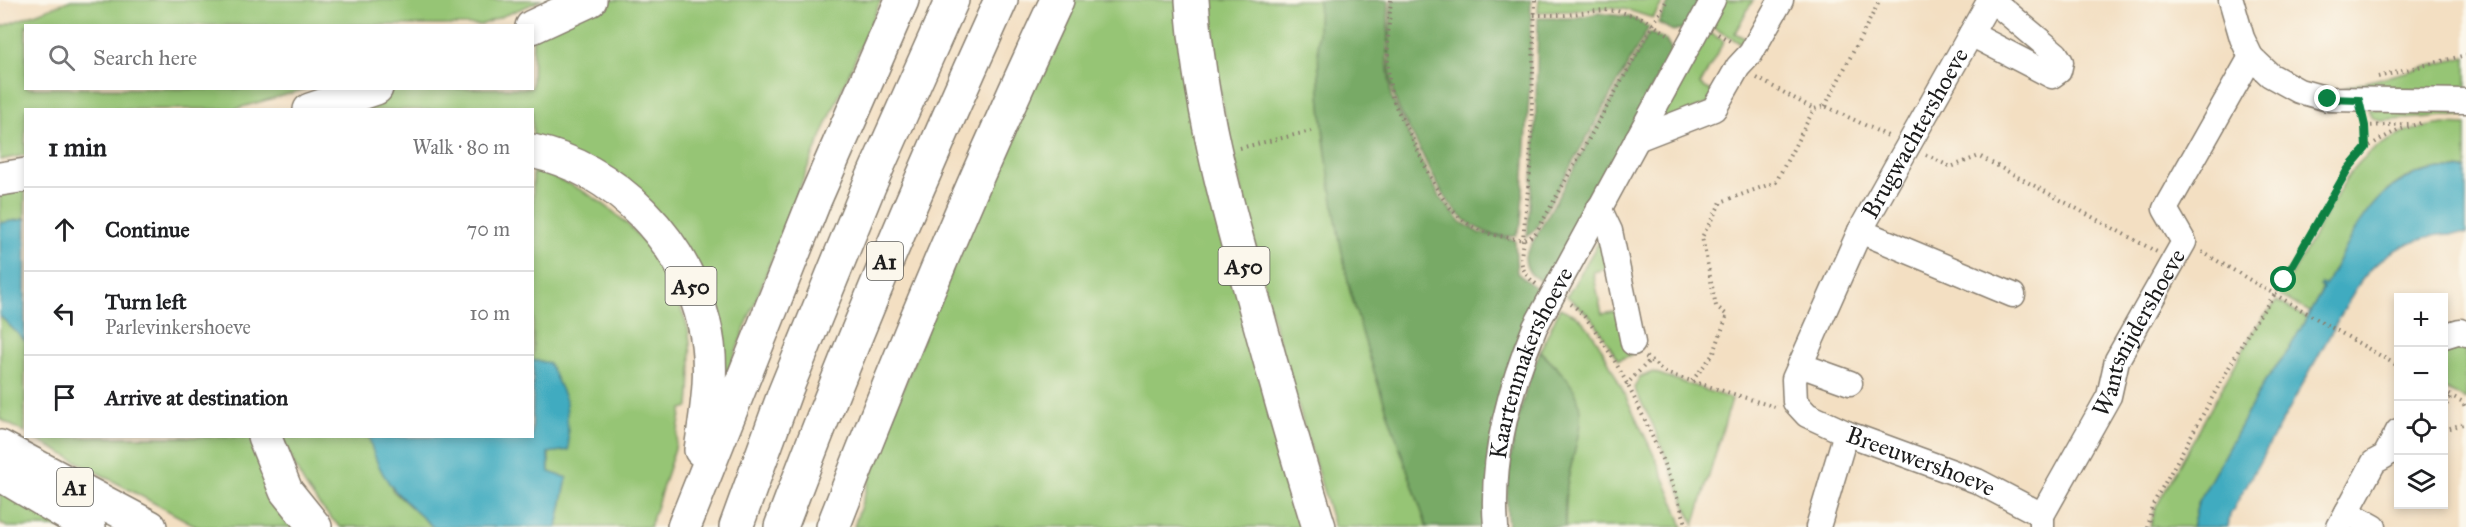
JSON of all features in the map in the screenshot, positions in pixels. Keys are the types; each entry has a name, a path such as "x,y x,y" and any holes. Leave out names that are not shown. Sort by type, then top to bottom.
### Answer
{"highway":[{"path":"534,26 590,0"},
{"path":"689,513 815,199 902,0"},
{"name":"A1","path":"736,527 785,392 869,186 952,0"},
{"name":"A1","path":"781,527 824,412 883,267 1001,0"},
{"name":"A1","path":"834,527 907,340 969,195 1057,0"},
{"name":"A50","path":"1192,0 1196,56 1206,115 1224,195 1318,527"},
{"path":"316,108 370,90"},
{"name":"A50","path":"534,152 572,163 610,186 640,210 663,235 692,289 705,324 710,375 706,420 689,513"},
{"path":"0,179 24,176"},
{"path":"265,438 286,491 315,527"},
{"name":"A1","path":"0,447 150,527"},
{"path":"0,474 89,527"}],"street":[{"name":"Kaartenmakershoeve","path":"1496,527 1495,476 1501,435 1521,360 1553,292 1713,0"},
{"path":"1637,139 1714,109 1781,0"},
{"name":"Brugwachtershoeve","path":"1807,416 1795,402 1794,379 1800,365 1860,231 1971,34 1991,0 2056,54 2061,62 2059,71 2052,76 1971,34"},
{"path":"2231,0 2242,38 2251,57 2270,75 2299,91 2328,99 2363,90 2466,101"},
{"name":"Wantsnijdershoeve","path":"2042,521 2109,396 2117,360 2178,252 2165,209 2251,57"},
{"name":"Kaartenmakershoeve","path":"1599,208 1610,231 1633,343"},
{"name":"Brugwachtershoeve","path":"1860,231 2013,295"},
{"path":"2448,335 2460,331 2466,334"},
{"path":"1800,365 1850,383"},
{"path":"1807,416 1846,433"},
{"name":"Breeuwershoeve","path":"1818,527 1846,433 1977,481 2042,521"},
{"path":"2374,527 2343,520 2374,462 2385,456 2394,438"}],"path":[{"path":"1390,0 1389,58 1392,97 1436,186 1455,214 1468,226 1486,233 1522,240 1532,237 1537,231 1667,0"},
{"path":"1535,0 1532,126 1522,240 1522,268 1527,277 1585,315 1600,337 1665,467 1687,527"},
{"path":"1825,106 1880,0"},
{"path":"1534,15 1565,15 1617,10 1653,24 1687,46"},
{"path":"1700,24 1744,60 1814,109"},
{"path":"2366,148 2363,90 2466,55"},
{"path":"1692,381 1714,353 1727,315 1716,306 1702,237 1721,202 1776,182 1814,109 1825,106 1951,167 1979,156 2178,252 2275,295 2394,364"},
{"path":"2365,126 2424,123"},
{"path":"2147,527 2152,506 2252,326 2275,295 2348,169 2366,148 2414,124"},
{"path":"1236,149 1311,131"},
{"path":"1633,343 1649,361 1666,373 1807,416"},
{"path":"1626,385 1649,361"},
{"path":"2448,394 2463,402 2466,409"},
{"path":"2448,402 2451,396"},
{"path":"2448,429 2466,423"}],"green space":[{"path":"71,0 542,0 483,24 24,24 24,90 302,90 239,108 24,108 24,155 0,160 0,27"},
{"path":"600,0 881,0 808,167 718,397 689,256 534,143 534,108 329,108 383,90 534,90 534,30"},
{"path":"1071,0 1187,0 1310,527 854,527 901,393 955,261"},
{"path":"1208,0 1319,0 1319,79 1324,141 1349,288 1380,390 1427,527 1334,527 1272,318 1214,61"},
{"path":"1319,0 1389,0 1387,58 1391,97 1425,169 1441,198 1460,221 1479,233 1515,240 1517,273 1541,292 1484,527 1427,527 1367,349 1350,289 1328,171 1319,73"},
{"path":"1392,0 1531,0 1530,82 1521,224 1516,236 1496,235 1479,229 1465,220 1452,207 1433,176 1400,112 1393,92 1390,58"},
{"path":"1539,0 1664,0 1653,18 1610,7 1538,12"},
{"path":"1670,0 1704,0 1684,29 1673,31 1658,23"},
{"path":"1721,0 1753,0 1735,33 1750,41 1747,47 1708,25"},
{"path":"1598,13 1630,17 1649,27 1535,230 1527,237 1535,147 1538,18 1574,18"},
{"path":"1705,30 1724,41 1700,85 1713,92 1710,103 1667,120 1657,116"},
{"path":"1649,33 1665,39 1672,51 1548,285 1531,274 1525,262 1525,256"},
{"path":"2466,57 2466,92 2342,88"},
{"path":"2368,109 2466,110 2466,117 2444,116 2380,121 2371,117"},
{"path":"2444,124 2466,125 2466,170 2437,169 2413,175 2393,186 2376,201 2349,241 2325,286 2321,284 2323,288 2310,312 2280,296 2345,181 2364,158 2375,149 2401,135"},
{"path":"534,170 581,190 622,219 655,257 668,279 686,322 691,352 689,407 682,409 675,448 650,527 557,527 567,478 549,472 549,364 534,360"},
{"path":"24,179 24,219 0,223 0,183"},
{"path":"1603,235 1610,268 1593,272 1602,314 1618,311 1631,355 1618,360 1593,319 1567,296"},
{"path":"2277,301 2307,318 2288,351 2265,381 2198,503 2192,527 2150,527 2156,507 2256,327"},
{"path":"1560,308 1577,316 1601,347 1653,454 1683,527 1565,527 1567,485 1580,424 1560,371 1540,351"},
{"path":"0,316 24,340 24,432 0,419"},
{"path":"2466,342 2466,400 2448,390 2448,343"},
{"path":"1540,351 1569,382 1579,405 1578,439 1566,490 1565,527 1508,527 1508,485 1514,437 1526,391"},
{"path":"1653,372 1732,399 1694,526 1653,425 1634,388 1640,377"},
{"path":"34,438 256,438 302,527 198,527"},
{"path":"282,438 369,438 393,491 433,527 340,527 320,506 293,463"},
{"path":"0,488 65,527 7,527 0,523"}],"water":[{"path":"2441,169 2466,170 2466,234 2449,234 2417,240 2402,246 2376,264 2355,290 2230,515 2228,527 2192,527 2198,503 2265,381 2288,351 2323,289 2321,284 2325,286 2368,211 2398,183 2418,174"},
{"path":"24,219 24,340 0,316 0,223"},
{"path":"534,360 549,363 566,400 569,450 548,453 549,472 567,478 557,527 433,527 401,498 385,478 373,453 369,438 534,438"}],"route":[{"path":"2284,280 2348,169 2366,148 2365,126 2359,100 2328,99"}]}
